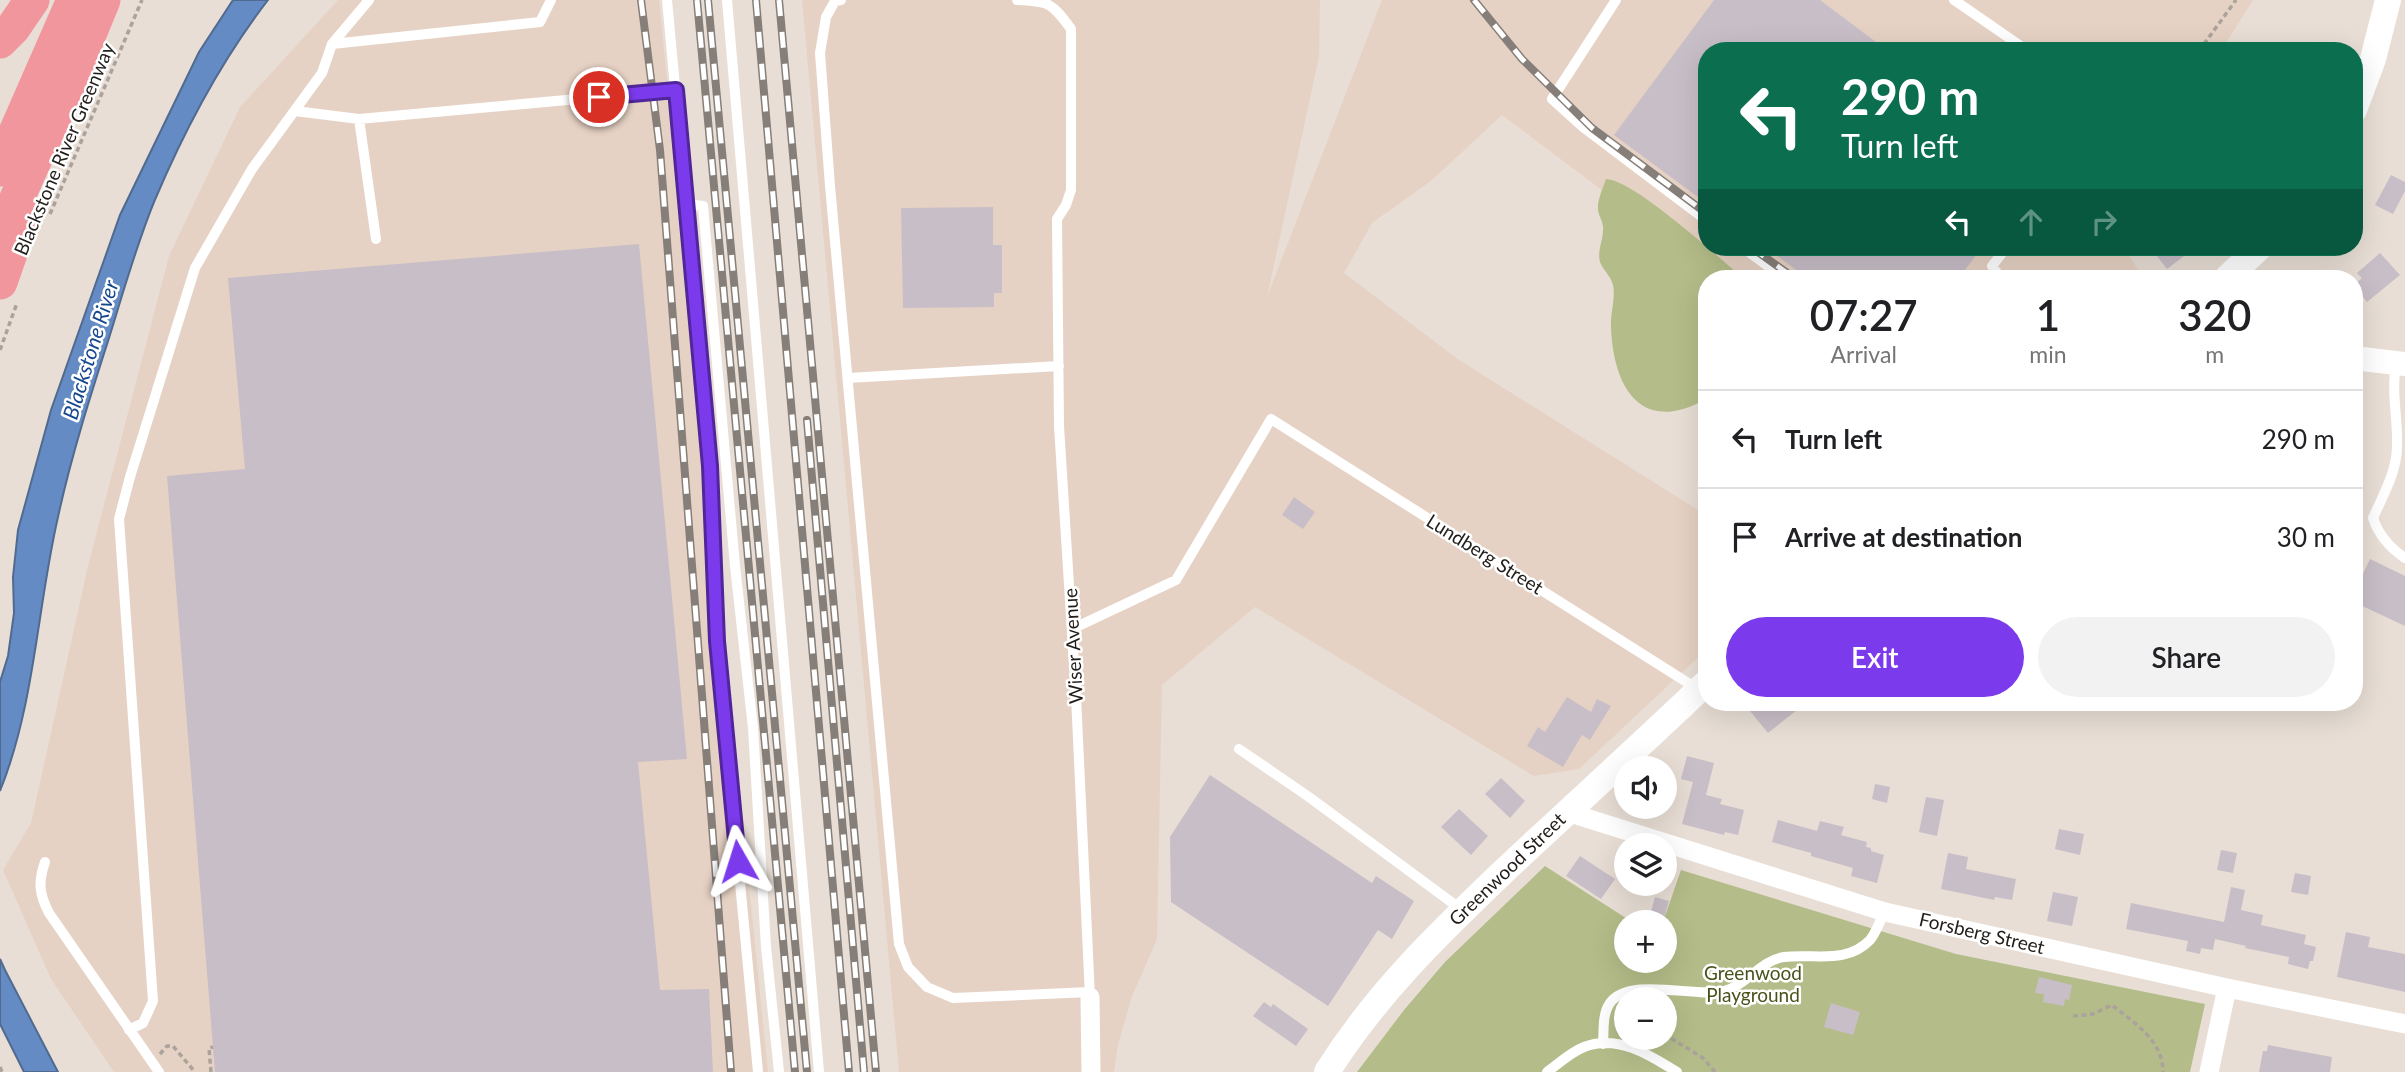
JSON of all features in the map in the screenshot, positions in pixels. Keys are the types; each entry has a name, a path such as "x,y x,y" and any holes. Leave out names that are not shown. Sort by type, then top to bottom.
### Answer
{"highway":[{"path":"0,41 13,28 32,0"},
{"path":"0,169 74,0"},
{"path":"0,236 103,0"},
{"path":"8,293 66,90"}],"main road":[{"path":"2363,86 2388,0"},
{"path":"2236,270 2250,256"},
{"name":"Greenwood Street","path":"1327,1072 1396,978 1567,812 1698,692"}],"street":[{"path":"2363,359 2401,364"},
{"name":"Forsberg Street","path":"1567,812 1885,912 2227,988 2405,1024"},
{"path":"2208,1072 2227,988"},
{"name":"Wiser Avenue","path":"1090,994 1091,1072"}],"lane":[{"path":"129,1030 143,1023 153,1001 119,519 195,268 252,169 322,73 332,44 369,0"},
{"path":"332,44 540,22 551,0"},
{"path":"667,0 710,466 717,641 758,1072"},
{"path":"727,0 819,1072"},
{"path":"841,0 835,1 826,17 820,53 900,944 908,967 927,987 953,998 1090,994"},
{"name":"Wiser Avenue","path":"1017,0 1044,1 1059,13 1071,29 1071,190 1057,219 1059,426 1090,994"},
{"path":"1616,0 1552,99 1583,127 1698,214"},
{"path":"1954,0 2015,42"},
{"path":"295,111 359,119 676,90"},
{"path":"359,119 376,239"},
{"path":"686,204 703,206 735,566 753,728 766,947 779,1072"},
{"path":"1754,256 1773,270"},
{"path":"2401,364 2393,380 2397,447 2395,465 2373,518 2377,531 2384,540 2405,558"},
{"path":"848,379 1059,366"},
{"name":"Lundberg Street","path":"1072,629 1176,580 1271,419 1698,684"},
{"path":"1239,749 1309,797 1463,911"},
{"path":"45,862 40,876 39,894 48,913 159,1072"},
{"path":"1603,1044 1604,1016 1611,1002 1624,993 1649,989 1699,993 1724,991 1744,982 1770,961 1783,957 1836,957 1857,949 1871,939 1885,912"},
{"path":"1547,1072 1583,1047 1603,1044 1630,1046 1677,1072"}],"path":[{"name":"Blackstone River Greenway","path":"47,222 142,0"},
{"path":"2206,42 2236,0"},
{"path":"0,350 8,293"},
{"path":"2073,1016 2093,1014 2112,1005 2148,1033 2157,1049 2163,1072"},
{"path":"1677,1042 1703,1058 1715,1072"},
{"path":"152,1062 167,1046 173,1046 195,1072"},
{"path":"211,1072 209,1048 213,1047"},
{"path":"0,1067 2,1072"}],"shaded area":[{"path":"338,0 659,0 768,1072 114,1072 51,979 3,870 31,823 88,566 169,256 240,107"},
{"path":"802,0 1320,0 1319,57 1267,297 1382,0 2253,0 2227,42 1698,42 1698,256 2129,256 2139,270 1708,270 1502,115 1432,180 1372,223 1344,273 1459,360 1698,510 1698,657 1579,769 1534,776 1255,607 1162,685 1157,939 1131,999 1118,1045 1114,1072 899,1072"}],"green space":[{"path":"1606,179 1636,192 1698,240 1698,256 1717,256 1734,270 1698,270 1698,402 1683,409 1664,412 1648,408 1635,399 1625,386 1618,369 1611,327 1613,285 1599,258 1603,234 1598,206"},
{"name":"Greenwood Playground","path":"1545,866 1614,910 1614,973 1677,973 1677,910 1667,910 1672,896 1677,896 1677,882 1681,870 1956,954 2205,1004 2190,1072 1357,1072 1445,962"}],"water":[{"name":"Blackstone River","path":"233,0 268,0 234,48 191,123 154,202 136,253 69,472 51,551 21,724 0,791 0,682 8,656 14,613 13,577 18,530 51,410 120,215 199,52"},
{"path":"0,959 58,1072 24,1072 0,1024"}],"building":[{"path":"1714,0 1820,0 1876,42 1698,42 1698,197 1614,135"},
{"path":"2391,175 2405,182 2405,191 2393,214 2375,205"},
{"path":"993,207 993,245 1002,245 1002,293 994,293 994,307 903,308 901,208"},
{"path":"639,244 687,759 638,762 660,990 709,989 713,1072 215,1072 167,476 245,469 228,278"},
{"path":"2380,253 2400,275 2367,302 2363,297 2363,270 2360,270"},
{"path":"1777,256 1975,256 1965,270 1796,270"},
{"path":"2157,256 2184,256 2167,269"},
{"path":"1294,497 1315,512 1303,529 1282,515"},
{"path":"2370,559 2405,576 2405,626 2363,606 2363,574"},
{"path":"1567,697 1591,712 1597,699 1611,706 1590,740 1582,735 1563,767 1527,746 1538,727 1545,732"},
{"path":"1750,711 1796,711 1768,733"},
{"path":"1687,756 1714,763 1706,795 1722,799 1720,804 1744,810 1738,835 1725,832 1724,835 1682,824 1693,782 1681,779"},
{"path":"1210,775 1372,883 1376,876 1414,901 1392,939 1378,930 1328,1006 1171,902 1170,837"},
{"path":"1501,778 1525,801 1510,818 1485,794"},
{"path":"1875,784 1890,787 1887,803 1872,799"},
{"path":"1926,797 1944,800 1937,836 1919,832"},
{"path":"1459,809 1488,836 1471,855 1441,827"},
{"path":"1778,820 1817,831 1820,821 1844,827 1841,835 1867,842 1866,847 1871,848 1871,851 1884,855 1877,883 1851,876 1853,868 1772,842"},
{"path":"2059,829 2084,834 2080,855 2055,849"},
{"path":"2221,850 2237,853 2233,873 2217,870"},
{"path":"1948,853 1968,857 1966,869 2016,879 2012,900 1995,897 1994,900 1941,889"},
{"path":"1580,856 1614,880 1601,899 1566,876"},
{"path":"2295,873 2311,876 2308,895 2291,892"},
{"path":"2231,887 2245,890 2241,910 2263,915 2261,925 2306,935 2304,944 2316,947 2308,969 2288,964 2289,957 2215,939 2213,950 2201,948 2200,954 2186,951 2188,941 2126,929 2131,903 2224,922"},
{"path":"2053,892 2078,897 2072,926 2047,921"},
{"path":"1655,897 1669,901 1666,910 1651,910"},
{"path":"2346,932 2370,937 2368,947 2405,954 2405,992 2337,977"},
{"path":"2039,977 2072,985 2069,1000 2065,999 2064,1006 2043,1002 2044,994 2035,993"},
{"path":"1264,1002 1271,1007 1273,1004 1308,1029 1296,1046 1253,1016"},
{"path":"1831,1003 1860,1012 1853,1035 1824,1027"},
{"path":"2268,1045 2332,1057 2330,1072 2259,1072 2263,1051 2267,1051"}],"railway":[{"path":"641,0 660,150 731,1072"},
{"path":"697,0 795,1072"},
{"path":"708,0 807,1072"},
{"path":"756,0 849,1072"},
{"path":"779,0 876,1072"},
{"path":"1474,0 1522,59 1592,128 1698,207"},
{"path":"1763,256 1783,270"},
{"path":"807,420 864,1072"}],"route":[{"path":"599,97 676,90 710,466 717,641 738,861"}]}
